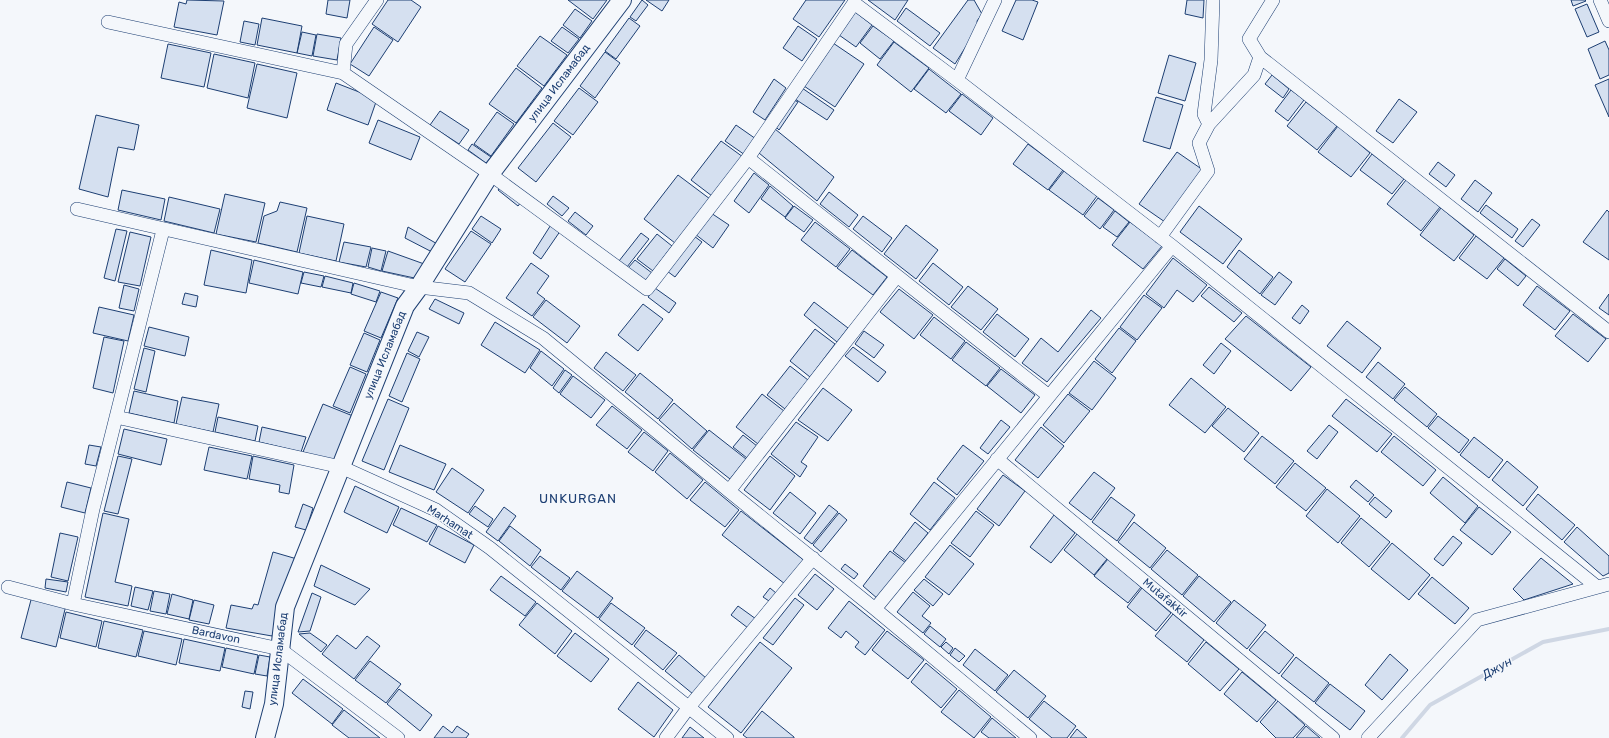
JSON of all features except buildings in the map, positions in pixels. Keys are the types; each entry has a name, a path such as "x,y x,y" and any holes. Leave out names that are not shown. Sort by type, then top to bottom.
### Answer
{"street":[{"path":"343,73 346,44 377,0"},
{"name":"улица Исламабад","path":"265,738 274,704 285,607 405,306 419,287 490,174 622,0"},
{"path":"957,80 995,0"},
{"path":"1209,124 1204,114 1211,60 1213,0"},
{"path":"1273,0 1249,39 1260,57 1609,332"},
{"path":"1600,0 1609,21"},
{"path":"108,22 343,73 490,174 647,289 748,158 854,3 957,80 1172,246 1603,585"},
{"path":"1160,237 1208,171 1198,143 1209,124 1254,75 1260,57"},
{"path":"748,158 1049,396"},
{"path":"77,209 163,230 419,287 469,293 543,338 729,491 876,609 1030,738"},
{"path":"73,604 93,509 163,230"},
{"path":"876,609 1172,246"},
{"path":"729,491 897,276"},
{"name":"Marhamat","path":"116,417 341,466 436,510 490,548 727,738"},
{"name":"Mutafakkir","path":"997,459 1333,738"},
{"path":"666,738 813,558"},
{"path":"1368,738 1477,620 1603,585"},
{"name":"Bardavon","path":"8,588 73,604 280,649 398,738"}],"waterway":[{"name":"Джун","path":"1402,738 1430,705 1543,642 1609,629"}],"district":[{"name":"UNKURGAN","path":"578,498"}]}
